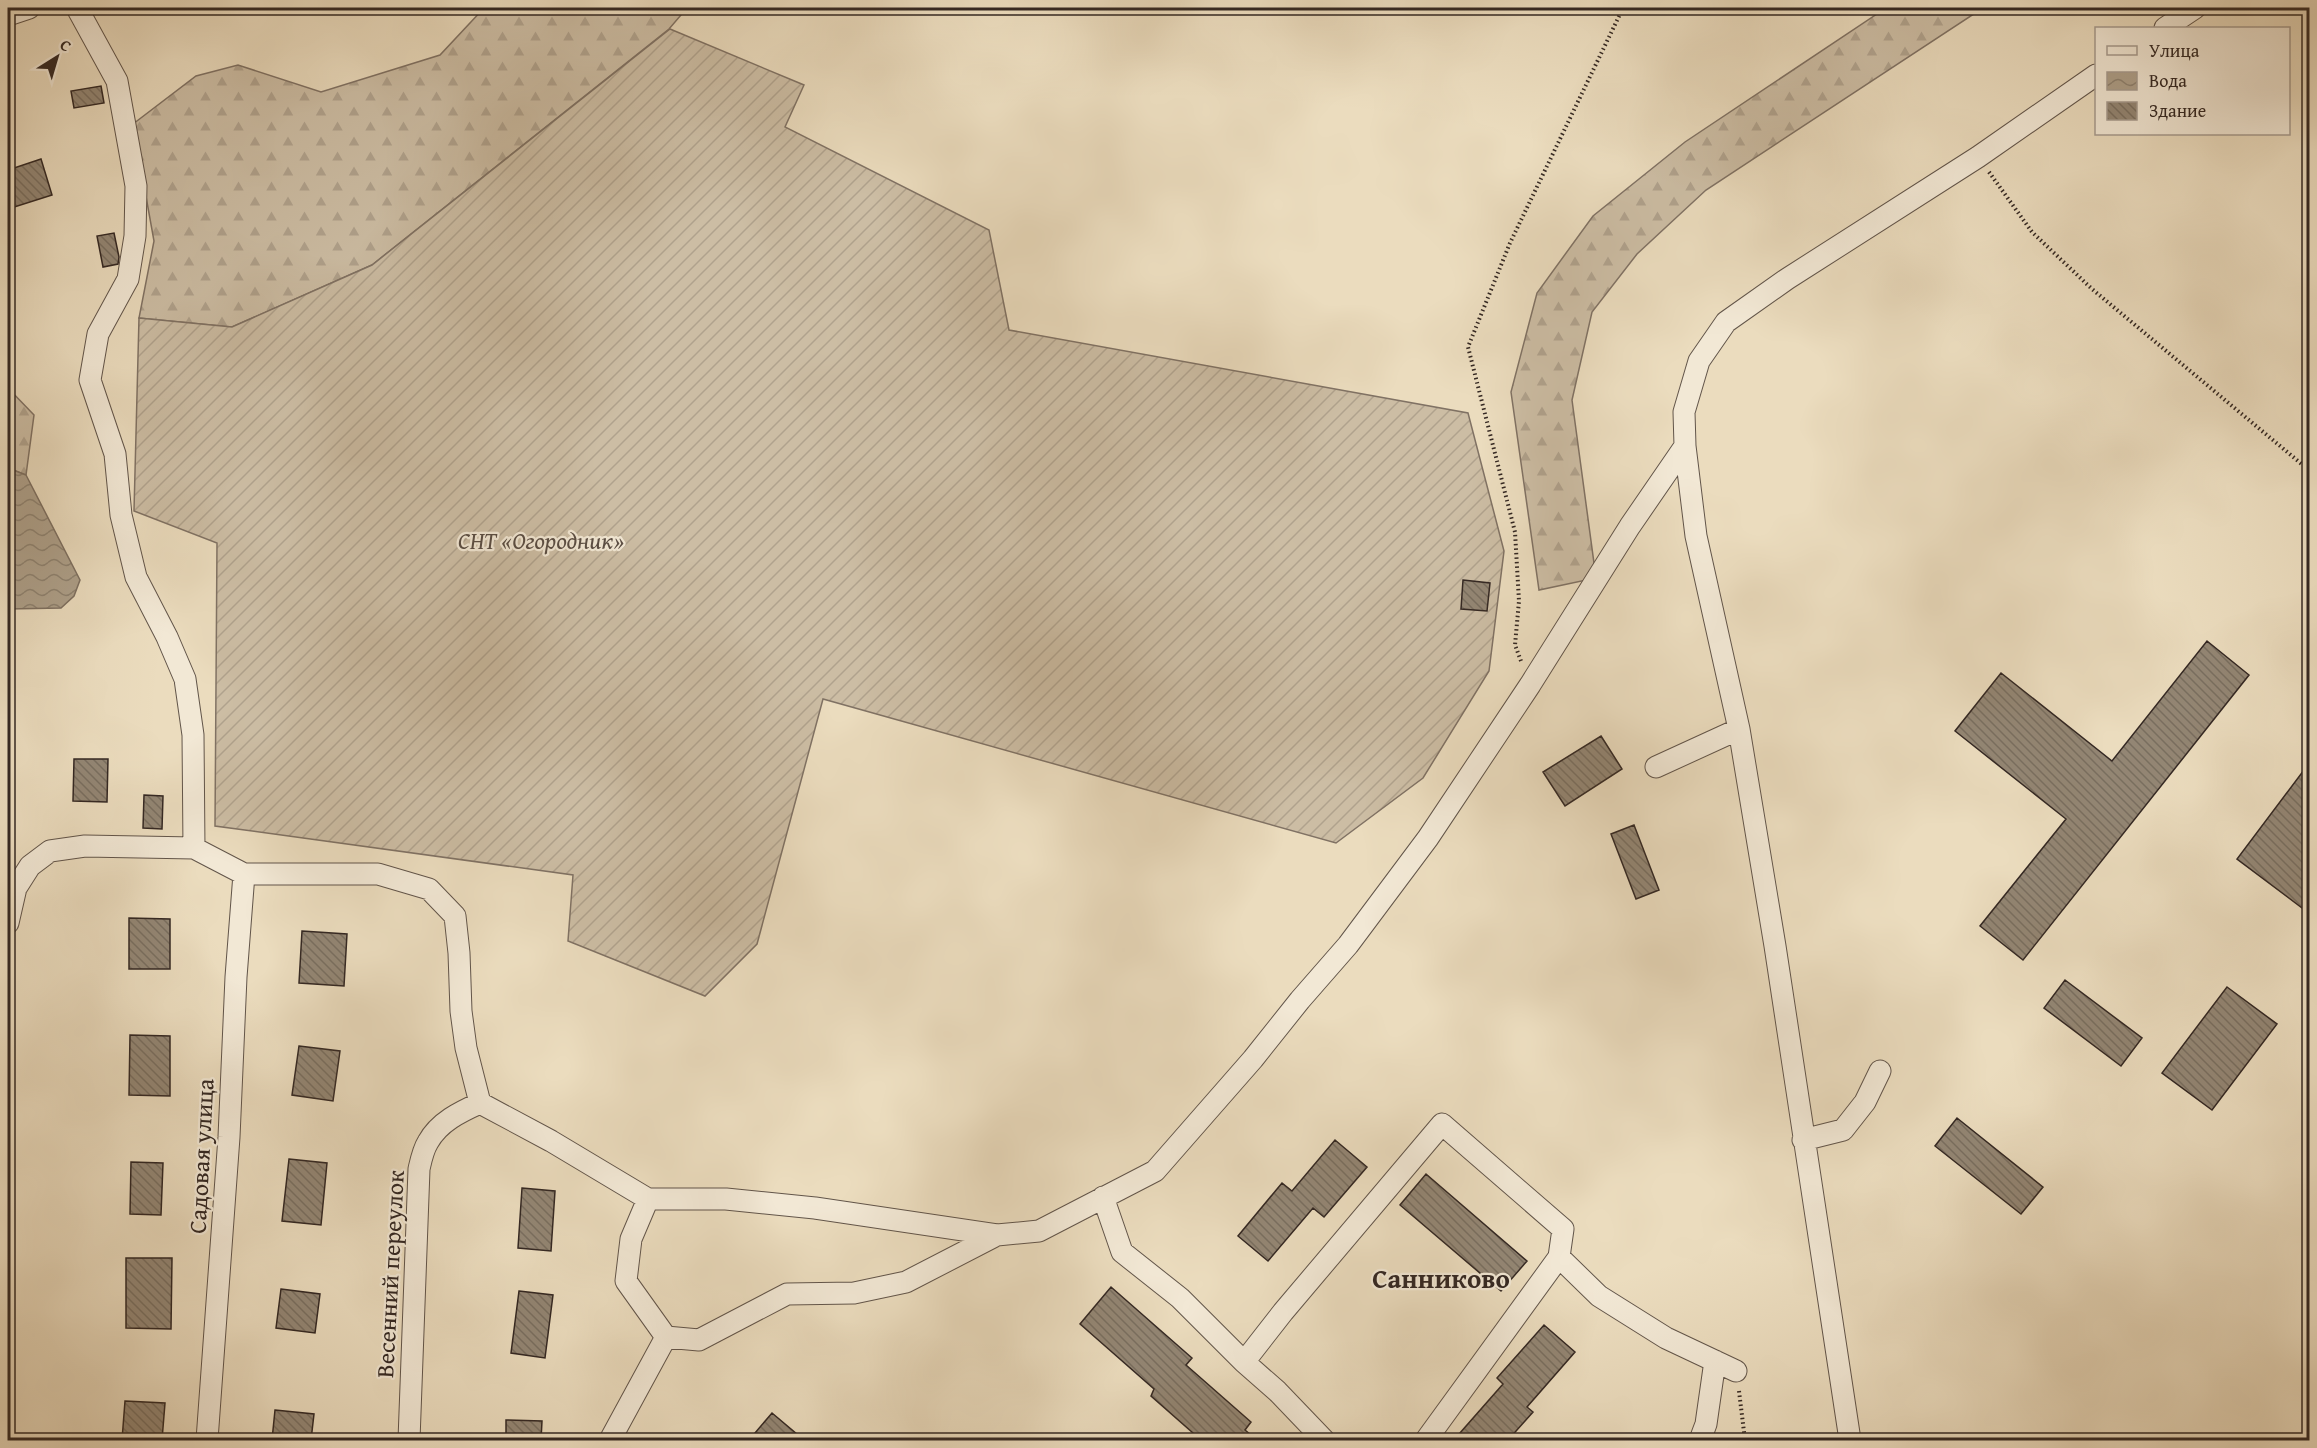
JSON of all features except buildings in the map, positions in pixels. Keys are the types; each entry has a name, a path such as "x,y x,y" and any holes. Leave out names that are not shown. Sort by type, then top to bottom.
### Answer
{"street":[{"path":"8,15 30,8"},
{"path":"77,8 117,81 136,186 135,236 128,279 98,334 90,380 115,454 121,515 136,577 167,637 185,680 193,735 194,848"},
{"path":"2166,27 2195,8"},
{"path":"1850,1440 1739,729 1696,537 1685,446 1684,412 1699,361 1726,322 1787,279 1978,157 2095,76"},
{"path":"8,923 16,888 30,866 50,851 85,846 194,848 244,874 378,874 429,890 455,916 461,1011 466,1048 480,1103 551,1141 648,1199 726,1199 815,1208 998,1235 1039,1231 1155,1171 1348,945 1428,838 1530,685 1630,525 1685,446"},
{"path":"1656,767 1739,729"},
{"name":"Садовая улица","path":"207,1440 230,1137 236,978 244,874"},
{"path":"1803,1140 1843,1131 1865,1101 1881,1071"},
{"name":"Весенний переулок","path":"409,1440 419,1169 428,1142 444,1122 459,1112 480,1103"},
{"path":"1244,1362 1283,1312 1442,1124 1563,1229 1559,1257 1426,1440"},
{"path":"1103,1197 1122,1252 1180,1298 1244,1362 1277,1391 1324,1440"},
{"path":"648,1199 631,1239 626,1281 666,1337 699,1340 787,1294 854,1293 906,1282 998,1235"},
{"path":"1559,1257 1599,1296 1666,1338 1736,1371"},
{"path":"610,1440 666,1337"},
{"path":"1700,1440 1706,1424 1715,1361"}],"path":[{"path":"1530,685 1515,645 1519,601 1515,532 1468,347 1510,243 1623,8"},
{"path":"1978,157 2040,240 2092,289 2310,471"},
{"path":"1736,1371 1745,1440"}],"green space":[{"path":"484,8 687,8 669,29 372,265 232,327 139,318 154,241 133,124 196,76 238,65 321,92 440,55"},
{"path":"1886,8 1983,8 1706,190 1637,254 1592,312 1572,400 1596,578 1539,590 1511,392 1537,293 1593,216 1685,142"},
{"name":"СНТ «Огородник»","path":"670,29 804,85 785,127 989,230 1009,330 1468,413 1504,551 1489,671 1423,778 1336,843 823,699 757,944 705,996 568,941 573,875 215,826 217,543 134,511 139,318 232,327 372,265"},
{"path":"8,388 34,415 26,475 8,468"}],"water":[{"path":"8,468 26,475 80,580 74,596 61,608 8,609 8,577 13,572 8,549"}],"district":[{"name":"Санниково","path":"1441,1278"}]}
